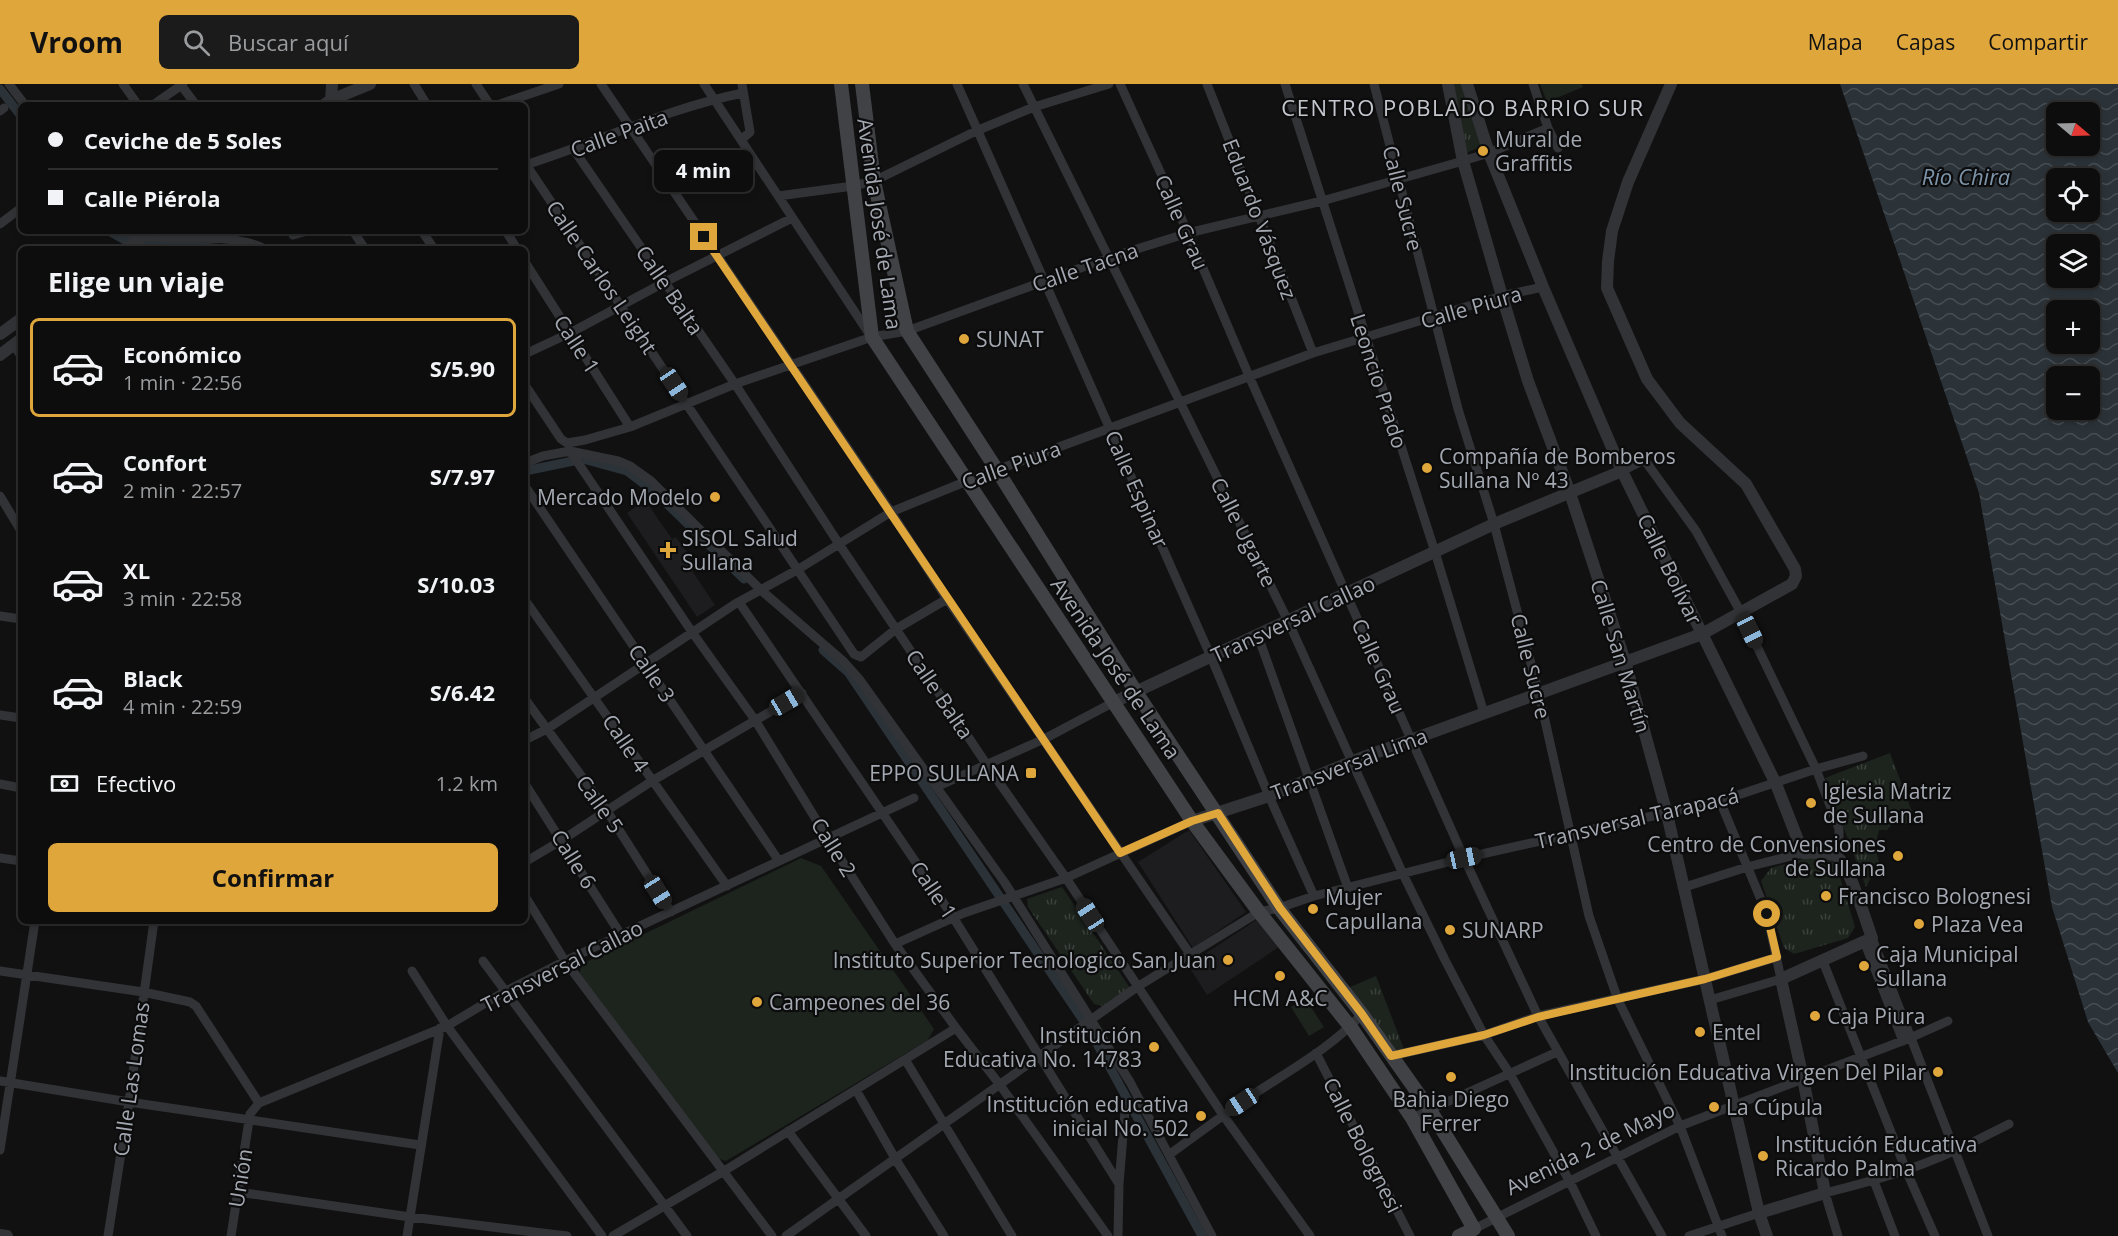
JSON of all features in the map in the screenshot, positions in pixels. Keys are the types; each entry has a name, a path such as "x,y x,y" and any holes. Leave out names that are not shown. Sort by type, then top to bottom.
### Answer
{"main road":[{"name":"Avenida José de Lama","path":"841,84 872,337 1192,821 1259,912 1350,1027 1412,1118 1474,1228"},
{"name":"Avenida José de Lama","path":"862,84 874,181 907,331 1136,692 1280,908 1362,1014 1430,1110 1508,1236"},
{"name":"Avenida 2 de Mayo","path":"1459,1236 1474,1228"}],"street":[{"path":"9,84 23,102"},
{"path":"123,84 136,102"},
{"path":"330,102 332,84"},
{"path":"332,102 354,87 370,84"},
{"path":"414,84 425,102"},
{"path":"476,84 488,102"},
{"path":"506,102 559,84"},
{"path":"601,84 891,512 947,599 1190,954"},
{"path":"704,84 872,337"},
{"name":"Calle Espinar","path":"957,84 1211,657 1314,896"},
{"name":"Calle Ugarte","path":"1023,84 1288,621 1403,874 1484,1035 1510,1074 1570,1182 1596,1236"},
{"path":"778,196 874,181 976,131 1034,107 1109,84"},
{"name":"Calle Grau","path":"1120,84 1464,858 1538,1017 1662,1236"},
{"name":"Eduardo Vásquez","path":"1207,84 1312,353"},
{"name":"Leoncio Prado","path":"1285,84 1484,713"},
{"name":"Calle Sucre","path":"1374,84 1433,317 1458,409 1494,524 1539,694 1589,916 1618,1000 1680,1126 1720,1231"},
{"name":"Calle San Martín","path":"1448,84 1463,161 1528,381 1570,493 1625,661 1667,814 1759,1213 1767,1236"},
{"name":"Calle Bolívar","path":"1467,84 1489,153 1543,287 1622,471 1776,784 1803,853"},
{"path":"1533,84 1548,128 1558,148"},
{"name":"Transversal Lima","path":"895,944 953,917 1066,878 1192,821 1269,796 1353,761 1702,634 1792,584 1796,576 1795,568 1746,484 1680,423 1647,379 1607,288 1612,231 1628,182 1671,84"},
{"path":"157,102 182,85 194,102"},
{"path":"742,140 750,132 743,89"},
{"name":"Calle Paita","path":"528,163 574,150 743,89"},
{"name":"Calle Tacna","path":"528,390 561,439 567,443 573,443 630,427 735,384 872,337 907,331 1108,258 1188,233 1322,201 1463,161 1489,153 1548,128"},
{"name":"Calle Balta","path":"574,150 735,384 839,544 987,765 1066,878 1223,1115 1310,1236"},
{"name":"Calle Carlos Leight","path":"528,168 854,654 861,657 896,629"},
{"path":"0,224 18,210"},
{"path":"528,353 792,218"},
{"path":"131,234 168,239 240,242 259,246"},
{"path":"130,246 147,234"},
{"name":"Calle 1","path":"528,266 630,427"},
{"name":"Calle Piura","path":"528,738 547,729 739,602 762,591 891,512 967,481 1312,353 1502,296 1543,287"},
{"path":"0,334 18,321"},
{"path":"0,355 17,342"},
{"path":"528,462 543,456 570,451 618,461 630,466 651,481 762,591 844,662 860,680 1005,883 1130,1082 1212,1236"},
{"name":"Calle 2","path":"570,451 692,632 755,720 895,944 1000,1085 1103,1234"},
{"name":"Transversal Callao","path":"943,784 1044,739 1114,702 1494,524 1642,461 1646,462 1696,531 1740,611"},
{"name":"Calle 3","path":"528,490 779,861"},
{"path":"0,496 18,526"},
{"path":"896,629 947,599"},
{"name":"Calle 1","path":"739,602 953,917 1119,1184"},
{"name":"Calle 4","path":"528,604 727,886"},
{"path":"1740,611 1816,769 1839,829 1840,837 1836,856"},
{"path":"0,616 18,619"},
{"path":"1258,636 1348,888"},
{"path":"528,860 652,781 802,693"},
{"name":"Calle 5","path":"528,703 607,811 671,912"},
{"path":"0,716 18,718"},
{"name":"Transversal Tarapacá","path":"786,1236 1137,987 1259,912 1464,858 1720,801 1863,756"},
{"path":"0,784 18,787"},
{"name":"Calle 6","path":"528,789 621,935"},
{"name":"Transversal Callao","path":"259,1103 443,1027 565,961 914,798"},
{"path":"1720,801 1767,914 1803,1078 1825,1193 1838,1236"},
{"path":"1685,887 1803,853 1828,853 1841,859 1856,891 1868,940 1906,1040 1988,1236"},
{"path":"0,858 18,861"},
{"path":"528,901 565,961 772,1236"},
{"path":"0,1150 35,924"},
{"name":"Calle Las Lomas","path":"108,1236 154,924"},
{"path":"1710,1000 1781,979 1868,940"},
{"path":"1391,1056 1484,1035 1538,1017 1705,979 1777,957"},
{"path":"1822,959 1906,1170 1935,1236"},
{"path":"483,961 687,1236"},
{"path":"0,971 184,999 196,1006 259,1103 253,1108 249,1120"},
{"path":"412,971 443,1027 602,1236"},
{"path":"1170,1154 1223,1115 1316,1053 1350,1027 1362,1014"},
{"name":"Avenida 2 de Mayo","path":"1474,1228 1680,1126 1906,1040 1948,1021"},
{"path":"407,1236 420,1145 443,1027"},
{"path":"613,1236 906,1061 956,1028"},
{"path":"1412,1118 1557,1052"},
{"name":"Calle Bolognesi","path":"1316,1053 1410,1236"},
{"path":"906,1061 1012,1236"},
{"path":"0,1081 420,1145"},
{"path":"856,1090 896,1160 944,1236"},
{"path":"1118,1236 1119,1184 1125,1111"},
{"name":"Unión","path":"231,1236 249,1120"},
{"path":"1689,1236 1720,1231 1759,1213 1906,1170 1954,1151 2009,1124"},
{"path":"788,1131 866,1236"},
{"path":"1874,1181 1895,1236"},
{"path":"238,1192 410,1217 567,1236"},
{"path":"0,1235 7,1236"}],"shaded area":[{"name":"SISOL Salud Sullana","path":"645,500 672,539 676,537 692,559 687,563 715,605 697,617 627,513"},
{"path":"1189,830 1246,912 1193,948 1138,862"},
{"name":"Instituto Superior Tecnologico San Juan","path":"1258,919 1279,947 1207,995 1188,965"}],"green space":[{"path":"1451,84 1465,84 1484,145 1464,154"},
{"path":"1540,84 1582,84 1583,87 1547,102"},
{"path":"1890,753 1914,817 1906,824 1893,823 1887,830 1879,830 1875,847 1879,862 1866,887 1825,778"},
{"path":"1821,854 1836,864 1855,927 1848,938 1794,954 1784,948 1761,881 1771,868"},
{"name":"Campeones del 36","path":"801,858 821,866 934,1029 928,1040 726,1161 719,1159 579,974 582,964"},
{"path":"1062,887 1130,988 1103,1006 1094,1004 1028,907 1027,899"},
{"path":"1376,976 1405,1052 1391,1056 1348,988"},
{"path":"1305,998 1324,1027 1309,1036 1291,1007"}],"water":[{"name":"Río Chira","path":"1840,84 2118,84 2118,1073 2088,1022 2052,907 1979,493"}],"waterway":[{"path":"0,89 18,112"},
{"path":"114,234 125,240 192,246"},
{"path":"528,470 583,459 627,471 657,494 744,579"},
{"path":"823,650 848,672 1089,1029 1202,1236"}],"place":[{"name":"Mural de Graffitis","path":"1483,151"},
{"name":"SUNAT","path":"964,339"},
{"name":"Compañía de Bomberos Sullana Nº 43","path":"1427,468"},
{"name":"Mercado Modelo","path":"715,497"},
{"name":"SISOL Salud Sullana","path":"668,550"},
{"name":"EPPO SULLANA","path":"1031,773"},
{"name":"Iglesia Matriz de Sullana","path":"1811,803"},
{"name":"Centro de Convensiones de Sullana","path":"1898,856"},
{"name":"Francisco Bolognesi","path":"1826,896"},
{"name":"Mujer Capullana","path":"1313,909"},
{"name":"Plaza Vea","path":"1919,924"},
{"name":"SUNARP","path":"1450,930"},
{"name":"Instituto Superior Tecnologico San Juan","path":"1228,960"},
{"name":"Caja Municipal Sullana","path":"1864,966"},
{"name":"HCM A&C","path":"1280,976"},
{"name":"Campeones del 36","path":"757,1002"},
{"name":"Caja Piura","path":"1815,1016"},
{"name":"Entel","path":"1700,1032"},
{"name":"Institución Educativa No. 14783","path":"1154,1047"},
{"name":"Institución Educativa Virgen Del Pilar","path":"1938,1072"},
{"name":"Bahia Diego Ferrer","path":"1451,1077"},
{"name":"La Cúpula","path":"1714,1107"},
{"name":"Institución educativa inicial No. 502","path":"1201,1116"},
{"name":"Institución Educativa Ricardo Palma","path":"1763,1156"}],"district":[{"name":"CENTRO POBLADO BARRIO SUR","path":"1463,107"}],"route":[{"path":"704,237 1120,853 1192,821 1218,813 1280,908 1362,1014 1391,1056 1484,1035 1538,1017 1705,979 1777,957 1767,914"}]}
